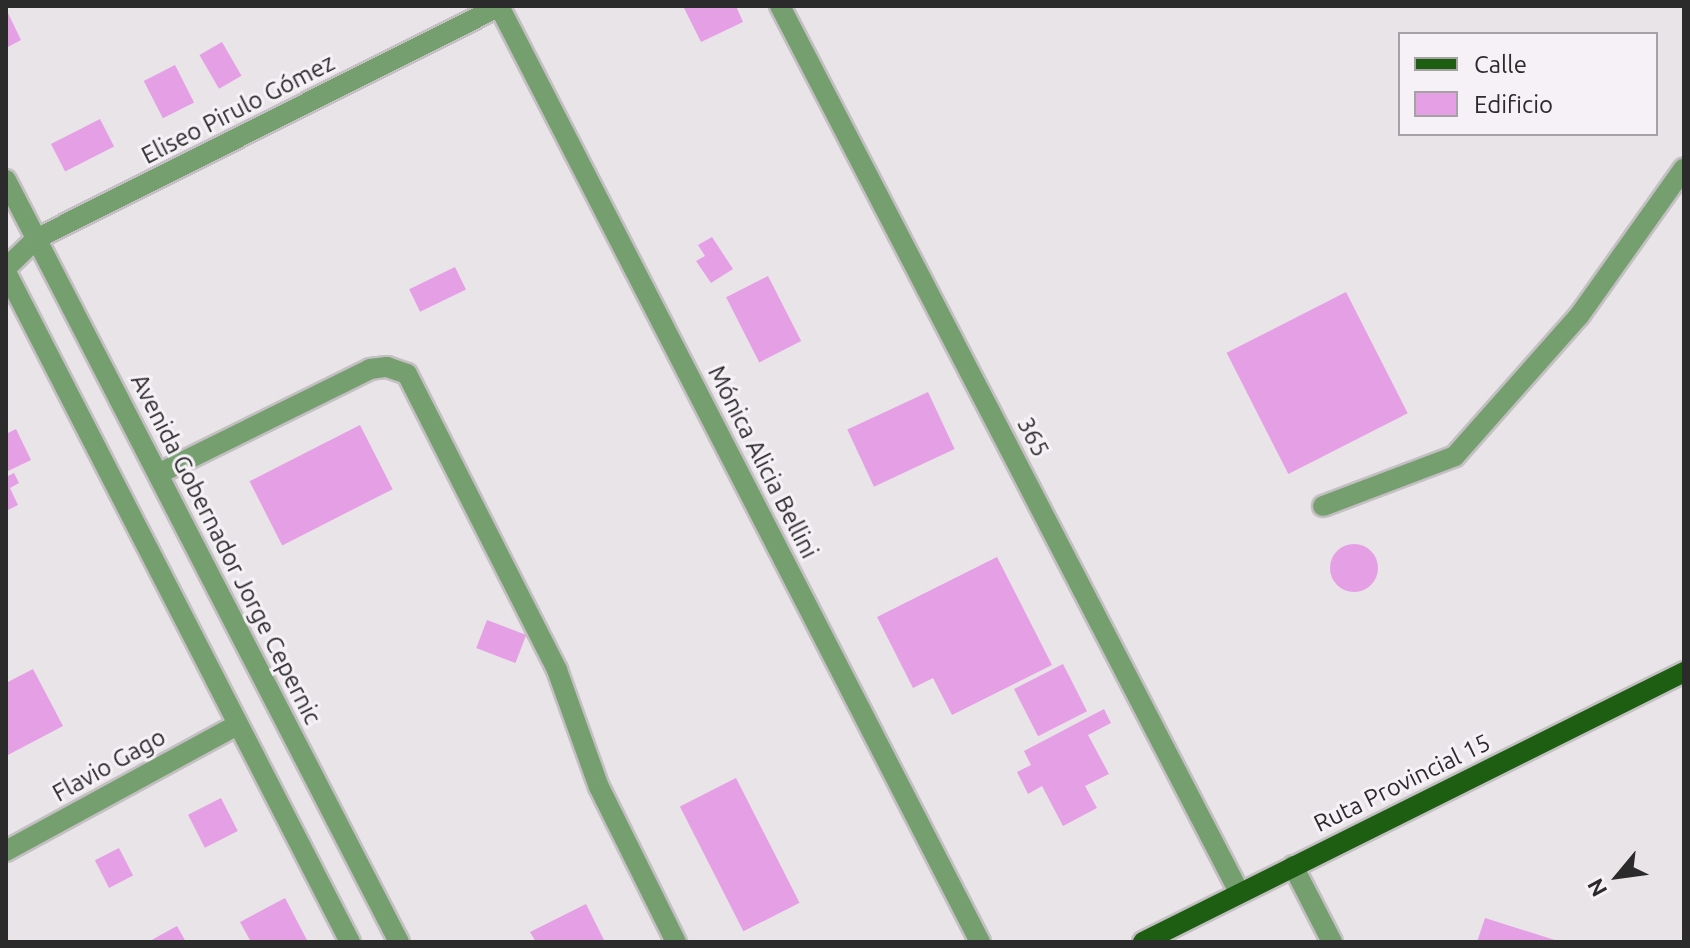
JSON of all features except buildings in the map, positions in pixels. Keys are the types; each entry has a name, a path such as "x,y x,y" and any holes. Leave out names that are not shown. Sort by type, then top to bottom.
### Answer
{"main road":[{"name":"Ruta Provincial 15","path":"1143,942 1684,672"}],"street":[{"name":"Eliseo Pirulo Gómez","path":"6,270 36,239 499,6"},
{"name":"Mónica Alicia Bellini","path":"499,6 980,942"},
{"name":"365","path":"780,6 1239,892"},
{"path":"1323,506 1455,456 1579,316 1684,168"},
{"name":"Avenida Gobernador Jorge Cepernic","path":"6,180 399,942"},
{"path":"6,270 350,942"},
{"path":"158,474 370,369 387,367 407,374 557,670 599,787 676,942"},
{"name":"Flavio Gago","path":"6,851 237,725"},
{"path":"1293,866 1332,942"}]}
